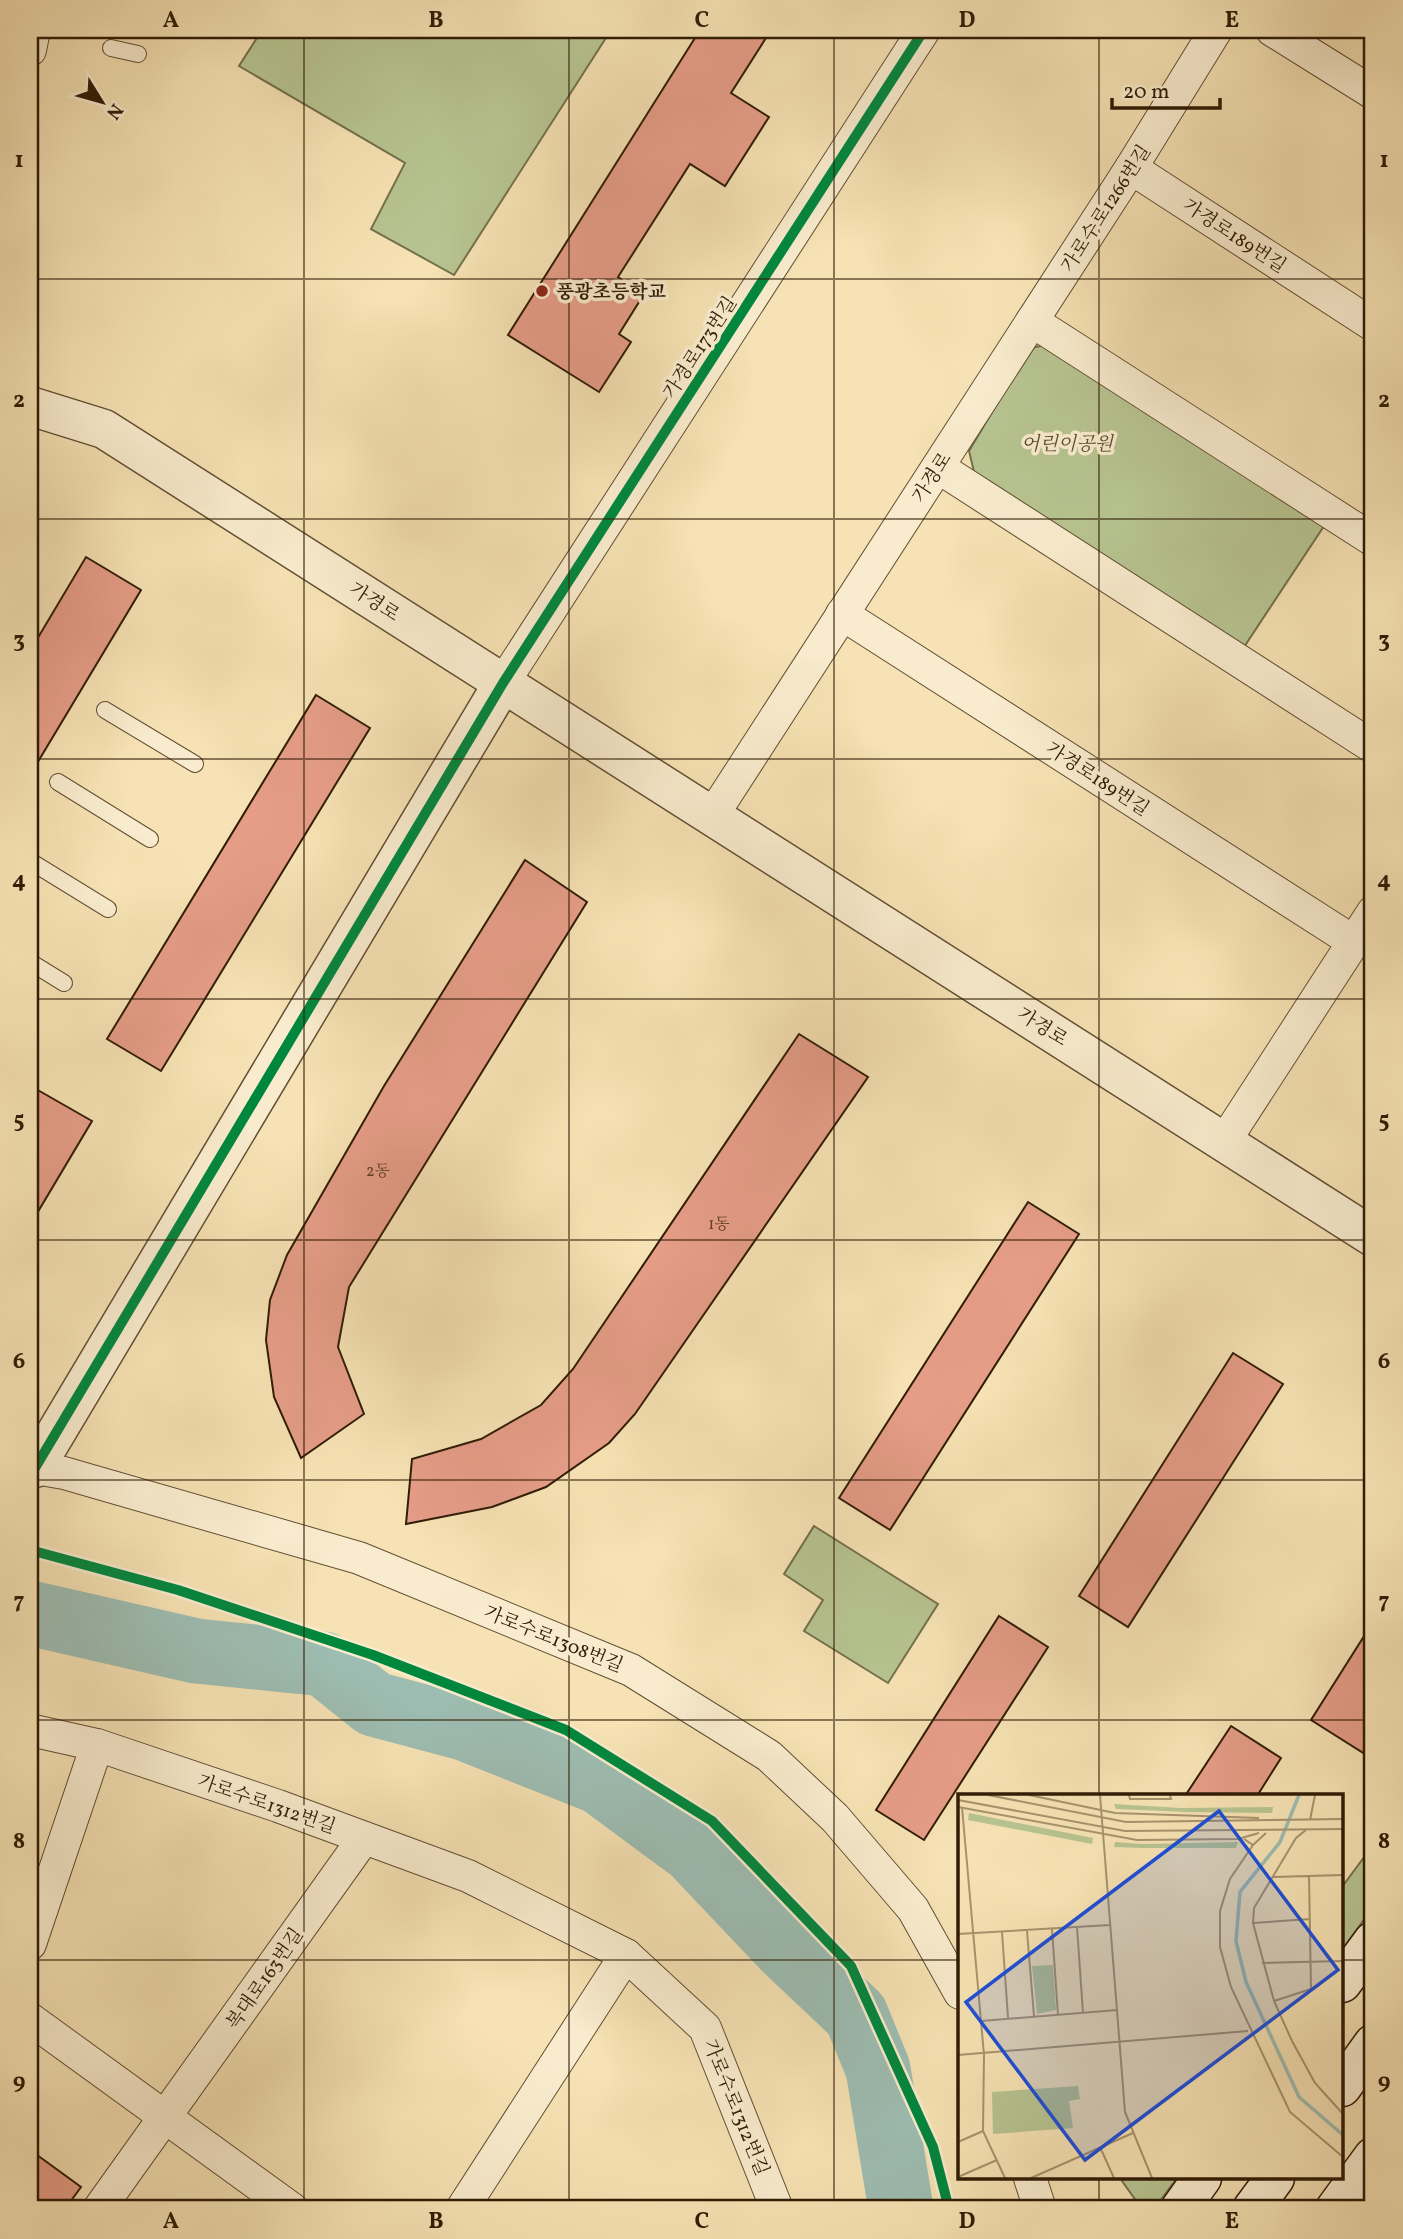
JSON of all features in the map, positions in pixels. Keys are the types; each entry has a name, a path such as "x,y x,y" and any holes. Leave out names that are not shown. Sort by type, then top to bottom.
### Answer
{"street":[{"path":"30,50 34,30"},
{"name":"가경로173번길","path":"503,683 924,30"},
{"name":"가로수로1266번길","path":"991,384 1131,168 1216,30"},
{"path":"1272,30 1373,93"},
{"name":"가경로189번길","path":"1131,168 1373,325"},
{"path":"1032,321 1373,540"},
{"name":"가경로","path":"712,816 991,384"},
{"name":"가경로","path":"30,406 104,429 1373,1237"},
{"path":"938,467 1373,747"},
{"name":"가경로189번길","path":"842,614 1354,942"},
{"path":"32,1467 503,683"},
{"path":"1224,1142 1373,912"},
{"name":"가로수로1308번길","path":"32,1467 90,1480 359,1558 631,1670 769,1756 835,1818 913,1909 958,1989"},
{"name":"가로수로1312번길","path":"30,1730 97,1745 468,1876 625,1955 705,2028 777,2209"},
{"path":"30,1944 97,1745"},
{"name":"복대로163번길","path":"99,2209 364,1838"},
{"path":"1344,1980 1373,1941"},
{"path":"462,2209 625,1955"},
{"path":"30,2019 292,2209"},
{"path":"1344,2084 1373,2044"},
{"path":"1335,2209 1373,2157"},
{"path":"1031,2180 1040,2209"},
{"path":"1180,2209 1201,2180"},
{"path":"1252,2209 1274,2180"}],"lane":[{"path":"111,48 138,54"},
{"path":"105,710 195,764"},
{"path":"58,782 150,839"},
{"path":"30,862 108,909"},
{"path":"30,962 64,983"}],"green space":[{"path":"262,30 611,30 454,275 371,229 405,163 239,66"},
{"name":"어린이공원","path":"1052,344 1326,523 1244,647 974,472 969,451 1030,348"},
{"path":"814,1526 938,1604 888,1683 804,1631 823,1600 784,1574"},
{"path":"1373,1845 1373,1907 1344,1947 1344,1884"},
{"path":"1176,2180 1154,2209 1142,2209 1122,2181"}],"building":[{"path":"700,30 771,30 731,93 769,117 725,186 690,164 618,277 644,294 619,334 631,342 599,392 508,335"},
{"path":"86,557 141,590 30,775 30,651"},
{"path":"316,695 370,728 161,1071 107,1039"},
{"path":"525,860 587,902 349,1287 338,1347 364,1414 301,1458 274,1397 266,1340 270,1300 287,1255 384,1086"},
{"path":"799,1034 868,1077 635,1414 609,1443 546,1487 492,1507 406,1524 412,1459 481,1439 541,1405 573,1369"},
{"path":"36,1089 92,1121 30,1225 30,1100"},
{"path":"1028,1202 1079,1234 890,1530 839,1498"},
{"path":"1233,1353 1283,1384 1128,1627 1079,1596"},
{"path":"999,1616 1048,1647 924,1840 876,1810"},
{"path":"1373,1622 1373,1741 1365,1754 1311,1720"},
{"path":"1231,1726 1281,1758 1258,1794 1186,1794"},
{"path":"33,2152 81,2187 65,2209 30,2209 30,2156"}],"waterway":[{"path":"30,1613 196,1651 324,1664 374,1704 464,1728 600,1782 692,1850 784,1947 856,2015 878,2069 901,2209"}],"cycle path":[{"path":"35,1468 503,683 924,30"},
{"path":"30,1550 178,1590 373,1655 566,1730 712,1821 851,1966 933,2147 949,2209"}],"place":[{"name":"풍광초등학교","path":"542,291"}]}
